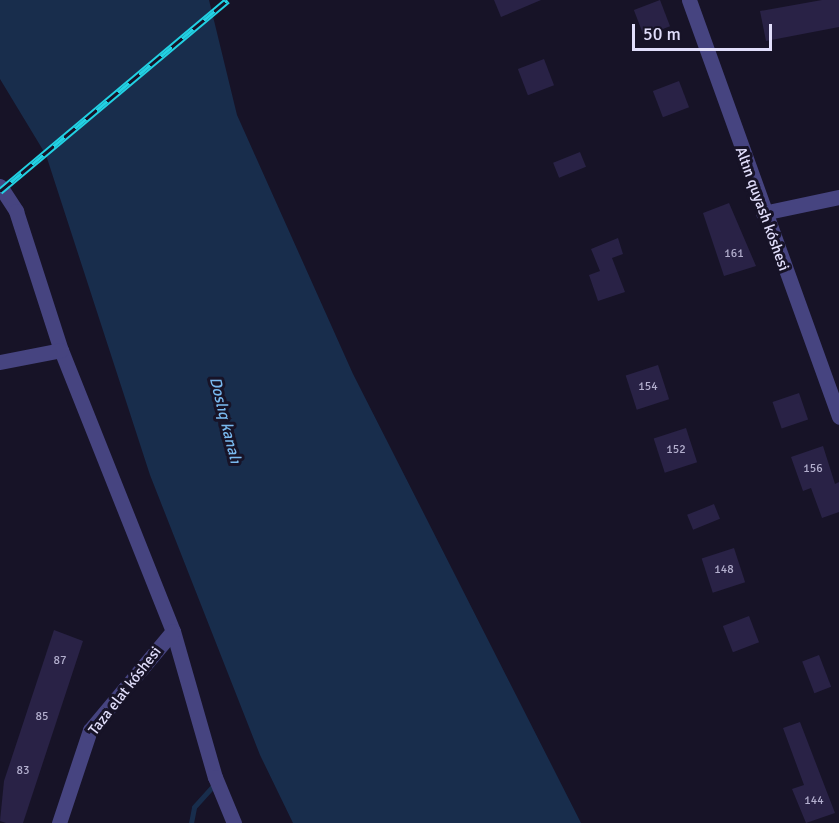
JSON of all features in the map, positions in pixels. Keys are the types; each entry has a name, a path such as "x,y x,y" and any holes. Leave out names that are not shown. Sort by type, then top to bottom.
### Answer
{"street":[{"name":"Altın quyash kóshesi","path":"688,0 763,213 839,417"},
{"path":"0,186 16,211 61,350 173,631 215,777 234,823"},
{"path":"763,213 839,197"},
{"path":"0,362 61,350"},
{"name":"Taza elat kóshesi","path":"58,823 90,730 173,631"}],"water":[{"name":"Doslıq kanalı","path":"0,0 209,0 237,115 353,374 581,823 293,823 260,755 150,475 46,155 0,79"}],"building":[{"path":"494,0 541,0 501,17"},
{"path":"660,0 670,26 644,36 634,10"},
{"path":"822,0 839,0 839,27 766,41 760,11"},
{"path":"544,59 554,85 528,95 518,69"},
{"path":"679,81 689,107 663,117 653,91"},
{"path":"580,152 586,167 559,178 553,163"},
{"path":"729,203 756,266 724,276 703,213"},
{"path":"618,238 623,254 612,258 625,292 598,301 589,275 600,271 591,249"},
{"path":"658,365 669,399 637,410 626,376"},
{"path":"799,393 808,419 782,429 773,402"},
{"path":"686,428 697,462 665,473 654,439"},
{"path":"823,446 835,484 839,482 839,512 822,518 811,488 803,491 791,457"},
{"path":"714,504 720,519 693,530 687,515"},
{"path":"734,548 745,582 713,593 702,559"},
{"path":"749,616 759,642 733,652 723,626"},
{"path":"54,630 83,641 23,823 6,823 0,821 4,781"},
{"path":"819,655 831,687 814,693 802,661"},
{"path":"800,722 835,813 806,823 792,789 804,785 783,728"}],"waterway":[{"path":"191,823 194,807 215,784"}],"railway":[{"path":"0,191 228,0"}]}
